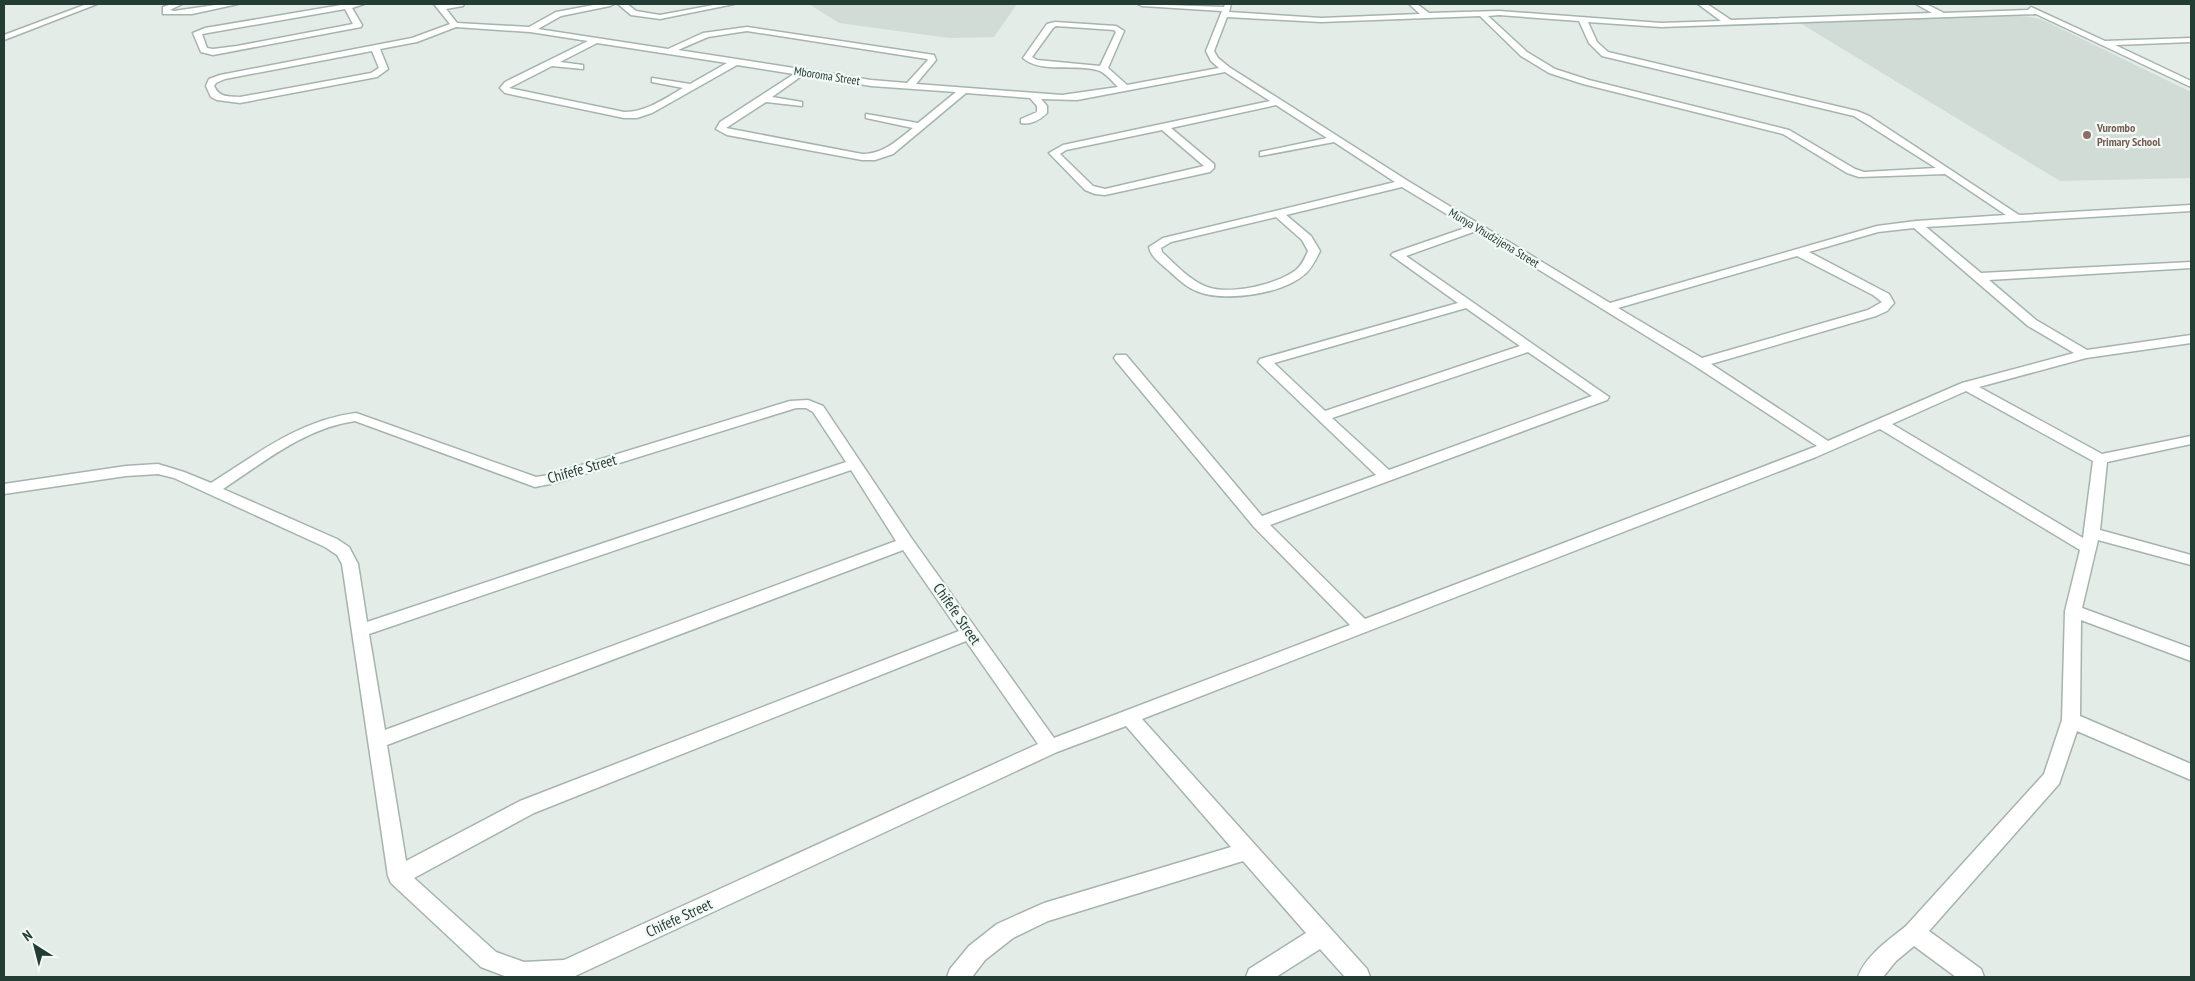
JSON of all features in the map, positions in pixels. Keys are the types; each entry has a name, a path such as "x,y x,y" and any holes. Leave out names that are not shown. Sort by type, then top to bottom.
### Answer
{"street":[{"path":"4,38 93,4"},
{"path":"178,4 166,9 166,12 182,12 234,4"},
{"path":"348,6 358,25 353,28 237,49 212,52 204,50 197,33 205,30 348,6 360,4"},
{"path":"440,5 460,4"},
{"path":"530,30 559,14 610,4"},
{"path":"622,4 634,13 660,17 730,4"},
{"path":"1142,4 1226,9 1321,20 1499,13 1656,24 2039,12"},
{"path":"1414,4 1427,16"},
{"path":"1702,4 1730,23"},
{"path":"1920,4 1943,16"},
{"path":"2020,4 2191,84"},
{"path":"375,48 384,69 374,75 240,100 214,96 210,86 212,82 223,77 423,38 454,25 440,5"},
{"name":"Munya Vhudzijena Street","path":"1226,9 1210,51 1214,59 1226,69 1404,182 1700,363 1826,446"},
{"path":"1482,14 1524,54 1552,71 1586,82 1786,132 1851,171 1864,175 1947,172"},
{"path":"1582,18 1591,39 1599,50 1606,54 1857,114 1866,118 2017,218"},
{"path":"1103,68 1120,31 1116,28 1055,24 1050,26 1027,58 1035,62 1103,68 1125,88"},
{"name":"Mboroma Street","path":"454,25 530,30 672,50 802,72 909,86 1033,96 1077,98 1226,69"},
{"path":"672,50 706,35 747,29 931,57 932,60 909,86"},
{"path":"597,40 508,84 504,88 508,91 624,115 637,115 648,111 736,62"},
{"path":"2180,40 2191,45"},
{"path":"2102,43 2191,40"},
{"path":"552,63 580,67"},
{"path":"802,72 764,99 723,124 721,129 727,132 862,158 875,157 889,152 963,91"},
{"path":"654,80 690,87"},
{"path":"1024,121 1035,118 1042,113 1042,106 1033,96"},
{"path":"764,99 799,104"},
{"path":"1164,127 1210,166 1206,170 1105,192 1089,188 1054,153 1064,148 1279,102"},
{"path":"869,116 919,126"},
{"path":"1264,154 1336,139"},
{"path":"1280,214 1307,238 1314,251 1309,263 1298,274 1270,286 1238,293 1216,294 1200,289 1156,254 1154,247 1167,240 1280,214 1404,182"},
{"path":"1609,307 1866,231 1916,224 2191,208"},
{"path":"1916,224 2032,323 2085,354"},
{"path":"1259,523 1602,397 1397,256 1478,227"},
{"path":"1700,363 1872,312 1883,308 1888,303 1885,297 1877,292 1797,251"},
{"path":"1976,277 2191,265"},
{"path":"1386,476 1265,362 1467,304"},
{"path":"1050,747 1811,454 1966,386 2085,354 2191,339"},
{"path":"1323,416 1530,347"},
{"path":"1121,358 1259,523 1361,626"},
{"path":"1966,386 2100,459 2191,440"},
{"name":"Chifefe Street","path":"211,490 309,429 345,418 356,417 535,482 550,480 795,404 808,404 818,408 906,543 1050,747 565,970 522,975 489,960 398,876"},
{"path":"1880,423 2090,541 2191,560"},
{"path":"1869,977 1888,954 1914,933 2052,778 2070,720 2073,611 2090,541 2100,459"},
{"path":"360,632 855,464"},
{"path":"4,489 126,471 158,469 179,475 331,543 343,551 350,564 398,876 527,807 970,633"},
{"path":"376,742 906,543"},
{"path":"2073,611 2191,655"},
{"path":"1129,717 1359,977"},
{"path":"2070,720 2191,772"},
{"path":"958,977 977,953 1005,931 1044,913 1247,851"},
{"path":"1914,933 1973,977"},
{"path":"1257,977 1322,935"}],"shaded area":[{"path":"809,4 1017,4 994,37 949,38 839,23"},
{"name":"Vurombo Primary School","path":"2017,15 2041,19 2191,92 2191,178 2060,181 1800,23"}],"place":[{"name":"Vurombo Primary School","path":"2087,135"}]}
